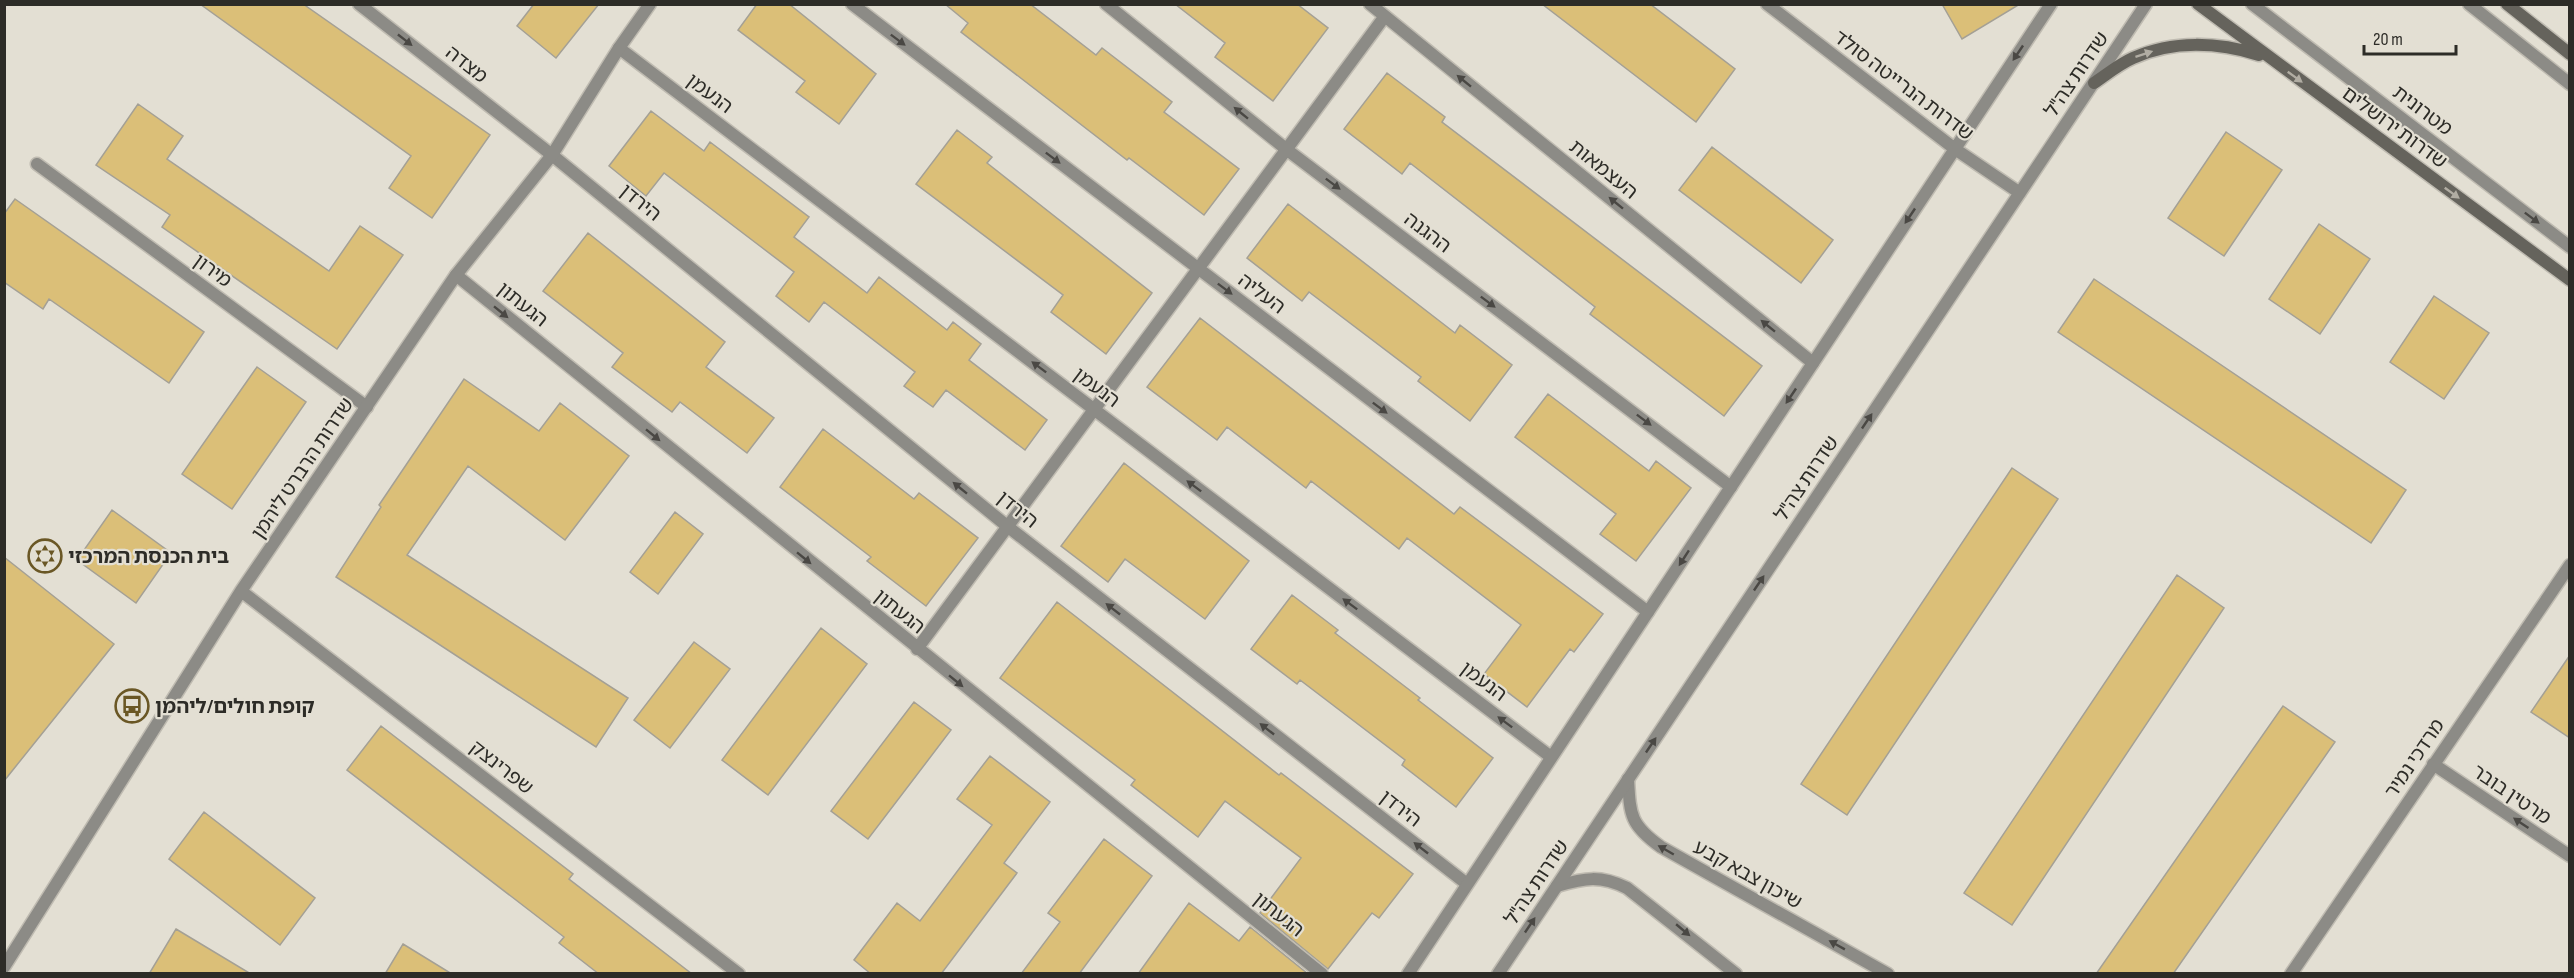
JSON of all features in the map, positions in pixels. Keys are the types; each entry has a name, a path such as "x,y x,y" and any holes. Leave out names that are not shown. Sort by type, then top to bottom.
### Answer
{"main road":[{"name":"שדרות ירושלים","path":"2198,4 2570,279"},
{"path":"2507,4 2570,54"},
{"path":"2094,83 2132,58 2186,45 2209,44 2233,47 2270,58"}],"street":[{"name":"מצדה","path":"359,4 552,155"},
{"name":"העליה","path":"852,4 1648,612"},
{"name":"ההגנה","path":"1106,4 1286,149 1731,487"},
{"name":"העצמאות","path":"1370,4 1813,363"},
{"name":"שדרות הנרייטה סולד","path":"1767,4 1954,149 2020,193"},
{"path":"1408,974 2050,4"},
{"name":"שדרות צה\"ל","path":"1498,974 2146,4"},
{"name":"מטרונית","path":"2252,4 2570,247"},
{"path":"2469,4 2570,84"},
{"name":"שדרות הרברט ליהמן","path":"4,968 242,591 456,275 552,155 644,7"},
{"path":"917,649 1384,16"},
{"name":"הנעמן","path":"619,48 1551,757"},
{"name":"הירדן","path":"552,155 1007,526 1467,884"},
{"name":"מירון","path":"37,164 367,407"},
{"name":"הגעתון","path":"456,275 1322,974"},
{"name":"מרדכי נמיר","path":"2291,974 2570,564"},
{"name":"שפרינצק","path":"242,591 739,974"},
{"name":"מרטין בובר","path":"2433,764 2570,856"},
{"name":"שיכון צבא קבע","path":"1628,779 1632,819 1641,833 1661,847 1888,974"},
{"path":"1557,886 1593,878 1609,879 1627,888 1736,974"}],"building":[{"path":"200,4 303,4 490,135 432,218 389,188 411,156"},
{"path":"534,4 599,4 556,58 517,26"},
{"path":"757,4 789,4 876,74 839,124 796,92 805,81 738,30"},
{"path":"945,4 1030,4 1096,55 1102,48 1172,102 1164,112 1239,169 1204,215 1129,158 1127,160 961,32 968,23"},
{"path":"1175,4 1297,4 1328,28 1273,101 1215,57 1225,43"},
{"path":"1542,4 1650,4 1735,69 1696,122"},
{"path":"1942,4 2020,4 1962,39"},
{"path":"1387,73 1445,117 1442,122 1762,366 1724,416 1590,314 1595,307 1410,163 1402,174 1344,129"},
{"path":"138,104 183,136 167,159 329,271 360,226 403,255 337,349 162,227 170,215 96,165"},
{"path":"651,111 704,151 710,142 809,217 794,237 867,293 879,277 947,330 953,322 981,344 969,360 1047,420 1025,450 946,390 933,407 904,386 915,372 824,302 809,322 776,296 794,272 664,173 646,196 609,166"},
{"path":"957,130 992,157 987,163 1152,293 1106,354 1051,312 1063,295 916,184"},
{"path":"2226,132 2282,170 2224,256 2168,218"},
{"path":"1712,147 1833,240 1801,283 1679,190"},
{"path":"15,199 204,332 169,383 49,299 43,309 4,282 4,214"},
{"path":"1288,204 1455,333 1460,325 1512,365 1470,421 1418,381 1421,377 1309,292 1302,301 1247,258"},
{"path":"2319,224 2370,259 2320,334 2269,299"},
{"path":"588,233 725,342 706,367 774,418 747,453 680,402 672,412 612,367 623,353 543,291"},
{"path":"2094,279 2406,490 2371,543 2058,332"},
{"path":"2434,296 2489,333 2444,399 2390,362"},
{"path":"1200,318 1454,514 1460,507 1603,614 1574,652 1570,649 1527,707 1484,674 1521,625 1407,538 1399,549 1311,481 1306,488 1227,427 1217,440 1147,387"},
{"path":"257,367 306,402 232,509 182,474"},
{"path":"464,379 539,431 560,403 629,456 565,540 468,466 407,555 628,698 596,747 336,577 381,507 379,505"},
{"path":"1548,394 1649,471 1656,461 1691,488 1636,561 1600,534 1616,514 1515,437"},
{"path":"823,429 914,499 919,493 978,538 926,606 867,561 871,557 780,487"},
{"path":"1124,463 1249,561 1205,619 1125,559 1108,582 1061,546"},
{"path":"2012,468 2058,499 1847,815 1801,784"},
{"path":"112,510 171,553 136,603 77,560"},
{"path":"675,512 703,534 658,594 630,572"},
{"path":"4,557 114,644 4,781"},
{"path":"2177,575 2224,608 2012,925 1964,893"},
{"path":"1292,595 1338,630 1335,633 1493,758 1456,807 1402,765 1405,760 1300,680 1297,684 1251,649"},
{"path":"1057,602 1279,775 1281,773 1413,874 1379,918 1372,913 1328,969 1260,913 1301,858 1225,801 1198,837 1131,785 1135,780 1000,678"},
{"path":"821,628 867,664 768,795 722,760"},
{"path":"694,642 730,669 670,748 634,720"},
{"path":"2570,655 2570,738 2531,712"},
{"path":"914,702 951,730 868,839 831,811"},
{"path":"2283,706 2335,742 2173,974 2096,974"},
{"path":"381,726 573,874 569,879 692,974 599,974 559,943 564,937 347,770"},
{"path":"990,756 1050,802 1004,863 1017,873 941,974 871,974 854,960 897,903 920,921 992,825 957,799"},
{"path":"204,812 315,898 280,945 169,859"},
{"path":"1104,839 1152,876 1079,974 1021,974 1060,922 1048,913"},
{"path":"1189,903 1239,941 1250,927 1308,974 1138,974"},
{"path":"176,929 251,974 149,974"},
{"path":"403,944 452,974 385,974"}],"place":[{"name":"בית הכנסת המרכזי","path":"45,556"},
{"name":"קופת חולים/ליהמן","path":"132,706"}]}
